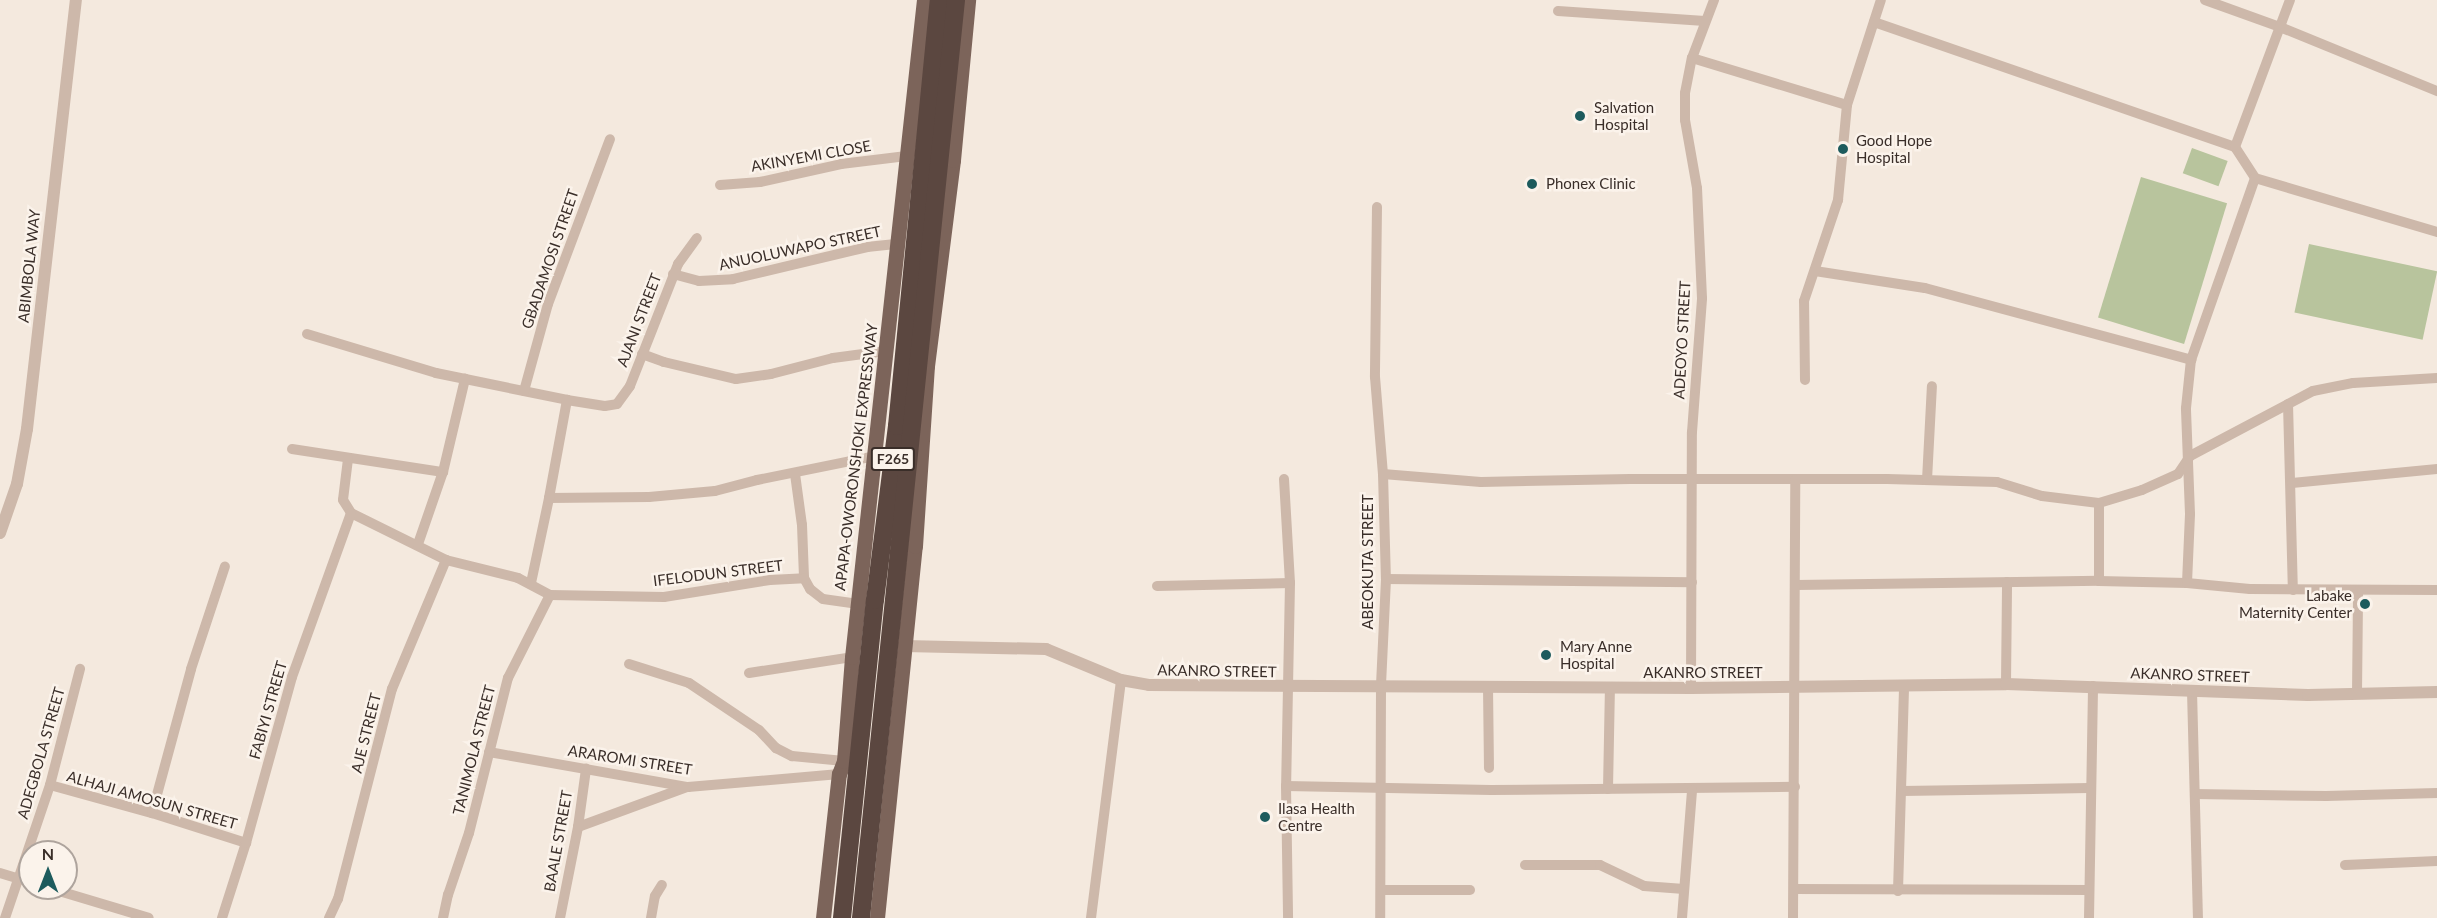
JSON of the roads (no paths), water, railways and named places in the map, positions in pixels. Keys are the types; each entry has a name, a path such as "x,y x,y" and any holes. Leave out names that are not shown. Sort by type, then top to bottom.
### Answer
{"highway":[{"name":"F265","path":"842,918 875,600 897,426 939,0"},
{"name":"F265","path":"861,918 956,0"}],"main road":[{"name":"APAPA-OWORONSHOKI EXPRESSWAY","path":"823,918 842,767 857,604 924,0"},
{"path":"877,918 915,546 927,366 953,160 968,0"}],"street":[{"name":"ABIMBOLA WAY","path":"0,533 17,484 25,438 76,0"},
{"name":"ADEOYO STREET","path":"1691,688 1692,432 1702,298 1698,188 1685,120 1684,93 1692,58 1714,0"},
{"path":"1805,380 1804,301 1838,200 1847,105 1881,0"},
{"path":"2205,0 2280,27 2437,91"},
{"path":"2235,147 2290,0"},
{"path":"1558,11 1705,21"},
{"path":"1874,22 2235,147 2255,178 2437,232"},
{"path":"1692,58 1847,105"},
{"name":"GBADAMOSI STREET","path":"524,391 548,304 610,139"},
{"name":"AKINYEMI CLOSE","path":"720,185 760,182 841,164 907,156"},
{"path":"2187,583 2190,456 2186,408 2191,360 2255,178"},
{"name":"ABEOKUTA STREET","path":"1377,207 1375,377 1383,474 1386,579 1381,687 1380,918"},
{"name":"AJANI STREET","path":"567,400 605,406 617,404 623,398 673,274 697,238"},
{"name":"ANUOLUWAPO STREET","path":"673,274 699,281 733,279 856,250 898,244"},
{"path":"1815,271 1925,288 2191,360"},
{"path":"307,334 465,380 567,400 531,583"},
{"path":"642,354 695,370 736,379 781,372 833,358 886,351"},
{"path":"1383,474 1481,482 1630,478 1997,482 2042,496 2100,503 2142,490 2178,474 2190,456 2313,391 2353,382 2437,378"},
{"path":"418,544 443,472 465,380"},
{"path":"1927,480 1932,386"},
{"path":"2288,404 2292,483 2290,509 2293,590"},
{"path":"292,449 443,472"},
{"path":"549,498 649,497 715,491 875,456"},
{"path":"348,459 342,500 351,513 418,544 446,560 509,575 531,583 550,595"},
{"path":"2292,483 2437,469"},
{"path":"795,474 802,525 804,578 810,589 823,599 857,604"},
{"path":"1284,478 1290,583 1290,687 1286,786 1288,918"},
{"path":"1793,918 1796,687 1795,480"},
{"path":"2099,581 2100,503"},
{"name":"FABIYI STREET","path":"222,918 246,843 292,676 351,513"},
{"name":"AJE STREET","path":"329,918 338,899 392,689 446,560"},
{"path":"152,813 190,669 225,566"},
{"name":"IFELODUN STREET","path":"550,595 664,597 770,580 804,578"},
{"path":"1386,579 1692,582"},
{"path":"1796,585 2099,581 2187,583 2293,590 2437,590"},
{"path":"2006,684 2007,582"},
{"path":"1157,586 1290,583"},
{"path":"2357,694 2358,591"},
{"name":"TANIMOLA STREET","path":"443,918 448,894 469,833 508,678 550,595"},
{"name":"AKANRO STREET","path":"904,646 1046,649 1121,680 1149,685 1691,688 2006,684 2192,691 2357,694 2437,692"},
{"path":"748,673 852,657"},
{"path":"629,664 675,677 706,693 759,730 776,748 792,756 842,767"},
{"name":"ADEGBOLA STREET","path":"31,840 50,785 80,669"},
{"path":"1091,918 1121,680"},
{"path":"2089,918 2093,686"},
{"path":"1488,687 1489,768"},
{"path":"1898,891 1904,687"},
{"path":"1608,789 1610,688"},
{"path":"2192,691 2198,918"},
{"name":"ARAROMI STREET","path":"489,752 688,787 842,767"},
{"name":"BAALE STREET","path":"560,918 570,856 578,827 586,769"},
{"name":"ALHAJI AMOSUN STREET","path":"50,785 152,813 246,843"},
{"path":"1286,786 1491,790 1692,790 1795,787"},
{"path":"578,827 688,787"},
{"path":"1902,791 2090,788"},
{"path":"1682,918 1692,790"},
{"path":"2195,794 2326,796 2437,793"},
{"path":"2345,865 2437,861"},
{"path":"1525,865 1600,865 1644,886 1684,889"},
{"path":"0,873 18,879"},
{"name":"ADEGBOLA STREET","path":"5,918 18,879"},
{"path":"651,918 655,896 662,885"},
{"path":"1794,889 2089,890"},
{"path":"1381,890 1470,890"},
{"path":"78,897 148,918"}],"place":[{"name":"Salvation Hospital","path":"1580,116"},
{"name":"Good Hope Hospital","path":"1843,149"},
{"name":"Phonex Clinic","path":"1532,184"},
{"name":"Labake Maternity Center","path":"2365,604"},
{"name":"Mary Anne Hospital","path":"1546,655"},
{"name":"Ilasa Health Centre","path":"1265,817"}]}
